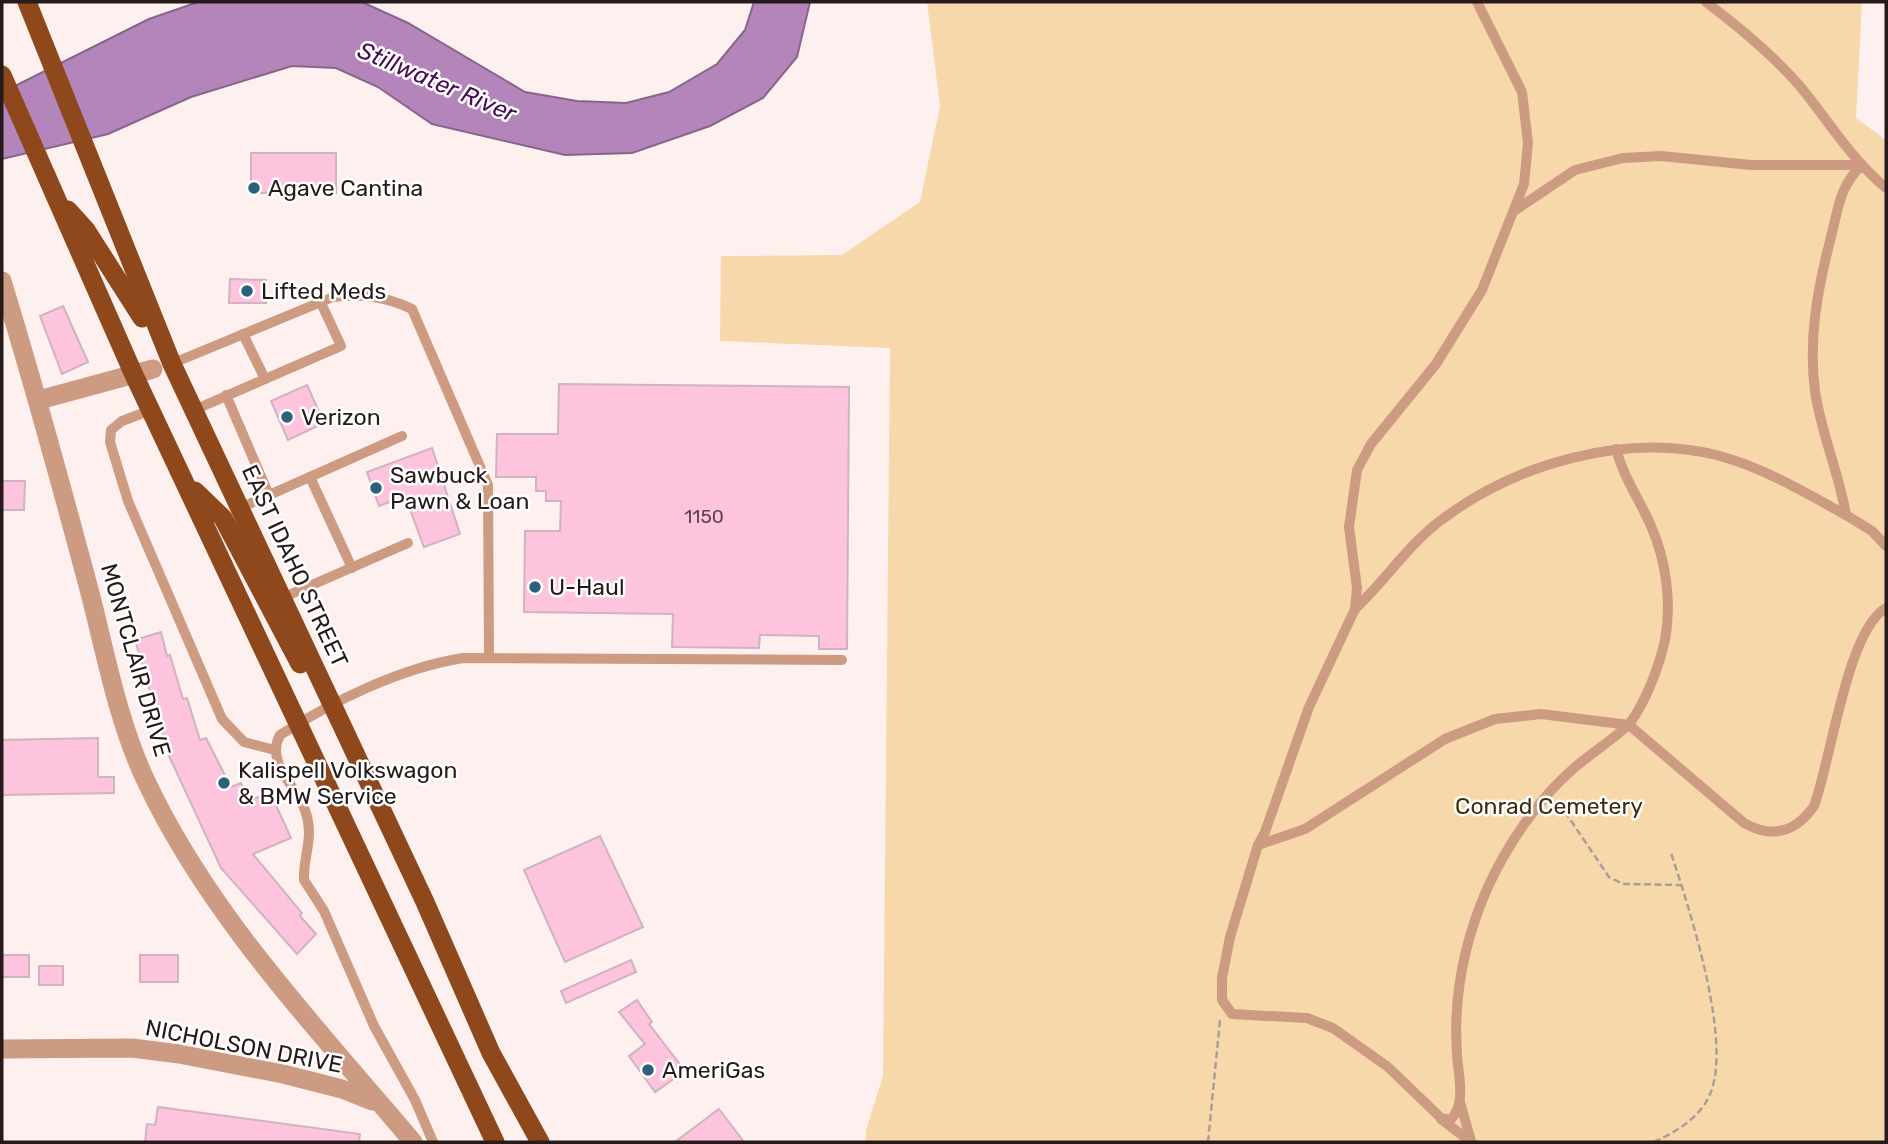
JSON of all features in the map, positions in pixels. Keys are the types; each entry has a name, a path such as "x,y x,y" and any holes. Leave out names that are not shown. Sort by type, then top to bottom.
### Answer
{"highway":[{"name":"EAST IDAHO STREET","path":"27,2 39,26 163,366 194,410 491,1053 540,1142"},
{"path":"2,75 134,375 495,1142"},
{"path":"56,196 86,230 137,307 163,366"},
{"path":"185,481 223,518 306,676 333,706"}],"street":[{"name":"MONTCLAIR DRIVE","path":"2,281 39,400 122,715 145,779 197,875 308,1021 413,1142"},
{"path":"39,400 163,366"},
{"name":"NICHOLSON DRIVE","path":"2,1049 132,1048 178,1054 283,1074 342,1089 365,1096 387,1112"}],"lane":[{"path":"1355,610 1357,588 1349,527 1360,461 1436,364 1476,301 1517,208 1528,155 1522,92 1477,2"},
{"path":"1706,2 1783,69 1862,165 1886,188"},
{"path":"1517,208 1575,170 1623,158 1661,156 1751,165 1862,165"},
{"path":"1846,515 1815,392 1813,334 1819,282 1840,195 1850,176 1862,165"},
{"path":"163,366 321,303 359,294 391,299 412,309 488,485 489,656"},
{"path":"194,410 341,346 321,303"},
{"path":"243,334 265,379"},
{"path":"226,395 269,495"},
{"path":"151,410 122,421 111,430 110,442 128,501 222,719 244,742 275,750"},
{"path":"240,508 402,436"},
{"path":"1616,449 1623,475 1651,526 1660,551 1668,607 1665,637 1657,666 1629,725 1571,771 1551,792 1517,838 1491,880 1470,936 1457,1005 1460,1100 1471,1142 1434,1114 1388,1067 1334,1028 1307,1018 1242,1017 1232,1014 1222,1000 1222,978 1230,937 1258,845 1309,707 1355,610 1443,518 1507,482 1548,464 1616,449 1677,448 1716,455 1803,492 1846,515 1885,544"},
{"path":"310,477 352,568"},
{"path":"282,598 408,543"},
{"path":"1258,845 1305,829 1403,764 1470,727 1495,719 1541,714 1629,725 1744,823 1767,832 1790,829 1814,806 1824,779 1857,649 1878,613 1886,608"},
{"path":"433,1142 415,1100 374,1026 324,911 304,880 310,833 304,808 282,770 275,750 280,735 333,706 444,661 489,656 842,660"},
{"path":"1434,1114 1450,1120 1455,1115 1460,1100"}],"path":[{"path":"1551,792 1609,877 1623,884 1682,885"},
{"path":"1654,1142 1695,1118 1711,1094 1717,1054 1712,1002 1682,885 1671,853"},
{"path":"1208,1142 1222,1000"}],"green space":[{"name":"Conrad Cemetery","path":"927,2 1862,2 1856,118 1886,140 1886,1142 866,1142 866,1130 883,1076 890,348 720,341 721,256 842,255 920,202 940,106"}],"water":[{"name":"Stillwater River","path":"198,2 362,2 408,23 525,92 577,101 626,103 669,92 717,64 745,30 754,2 810,2 797,57 763,98 710,126 632,153 565,155 432,124 378,87 336,68 292,66 191,97 108,134 2,159 2,88 15,86 149,19"}],"building":[{"path":"251,153 336,153 336,193 251,193"},
{"path":"230,279 266,280 266,303 229,303"},
{"path":"63,306 88,362 62,374 40,316"},
{"path":"559,384 849,387 847,649 819,649 819,636 760,635 759,648 672,647 673,614 524,612 525,531 560,531 561,501 546,501 546,491 536,491 536,477 496,477 497,434 558,434"},
{"path":"307,385 324,423 288,440 271,401"},
{"path":"432,448 460,534 424,547 405,496 379,506 367,472"},
{"path":"2,481 25,481 24,510 2,510"},
{"path":"161,632 167,656 170,655 183,699 187,698 200,740 206,738 231,787 241,783 249,801 270,792 291,838 253,854 316,934 297,954 221,868 169,756 135,640"},
{"path":"98,738 98,777 114,777 114,793 2,795 2,740"},
{"path":"600,836 643,927 565,962 524,870"},
{"path":"2,955 29,955 29,977 2,977"},
{"path":"140,955 178,955 178,982 140,982"},
{"path":"631,960 636,972 566,1003 561,991"},
{"path":"39,966 63,966 63,985 39,985"},
{"path":"637,1000 652,1022 649,1024 685,1071 655,1092 629,1056 645,1044 619,1012"},
{"path":"158,1107 360,1134 359,1142 145,1142 147,1124 155,1125"},
{"path":"719,1109 744,1142 675,1142"}],"place":[{"name":"Agave Cantina","path":"254,188"},
{"name":"Lifted Meds","path":"247,291"},
{"name":"Verizon","path":"287,417"},
{"name":"Sawbuck Pawn & Loan","path":"376,488"},
{"name":"U-Haul","path":"535,587"},
{"name":"Kalispell Volkswagon & BMW Service","path":"224,783"},
{"name":"AmeriGas","path":"648,1070"}]}
